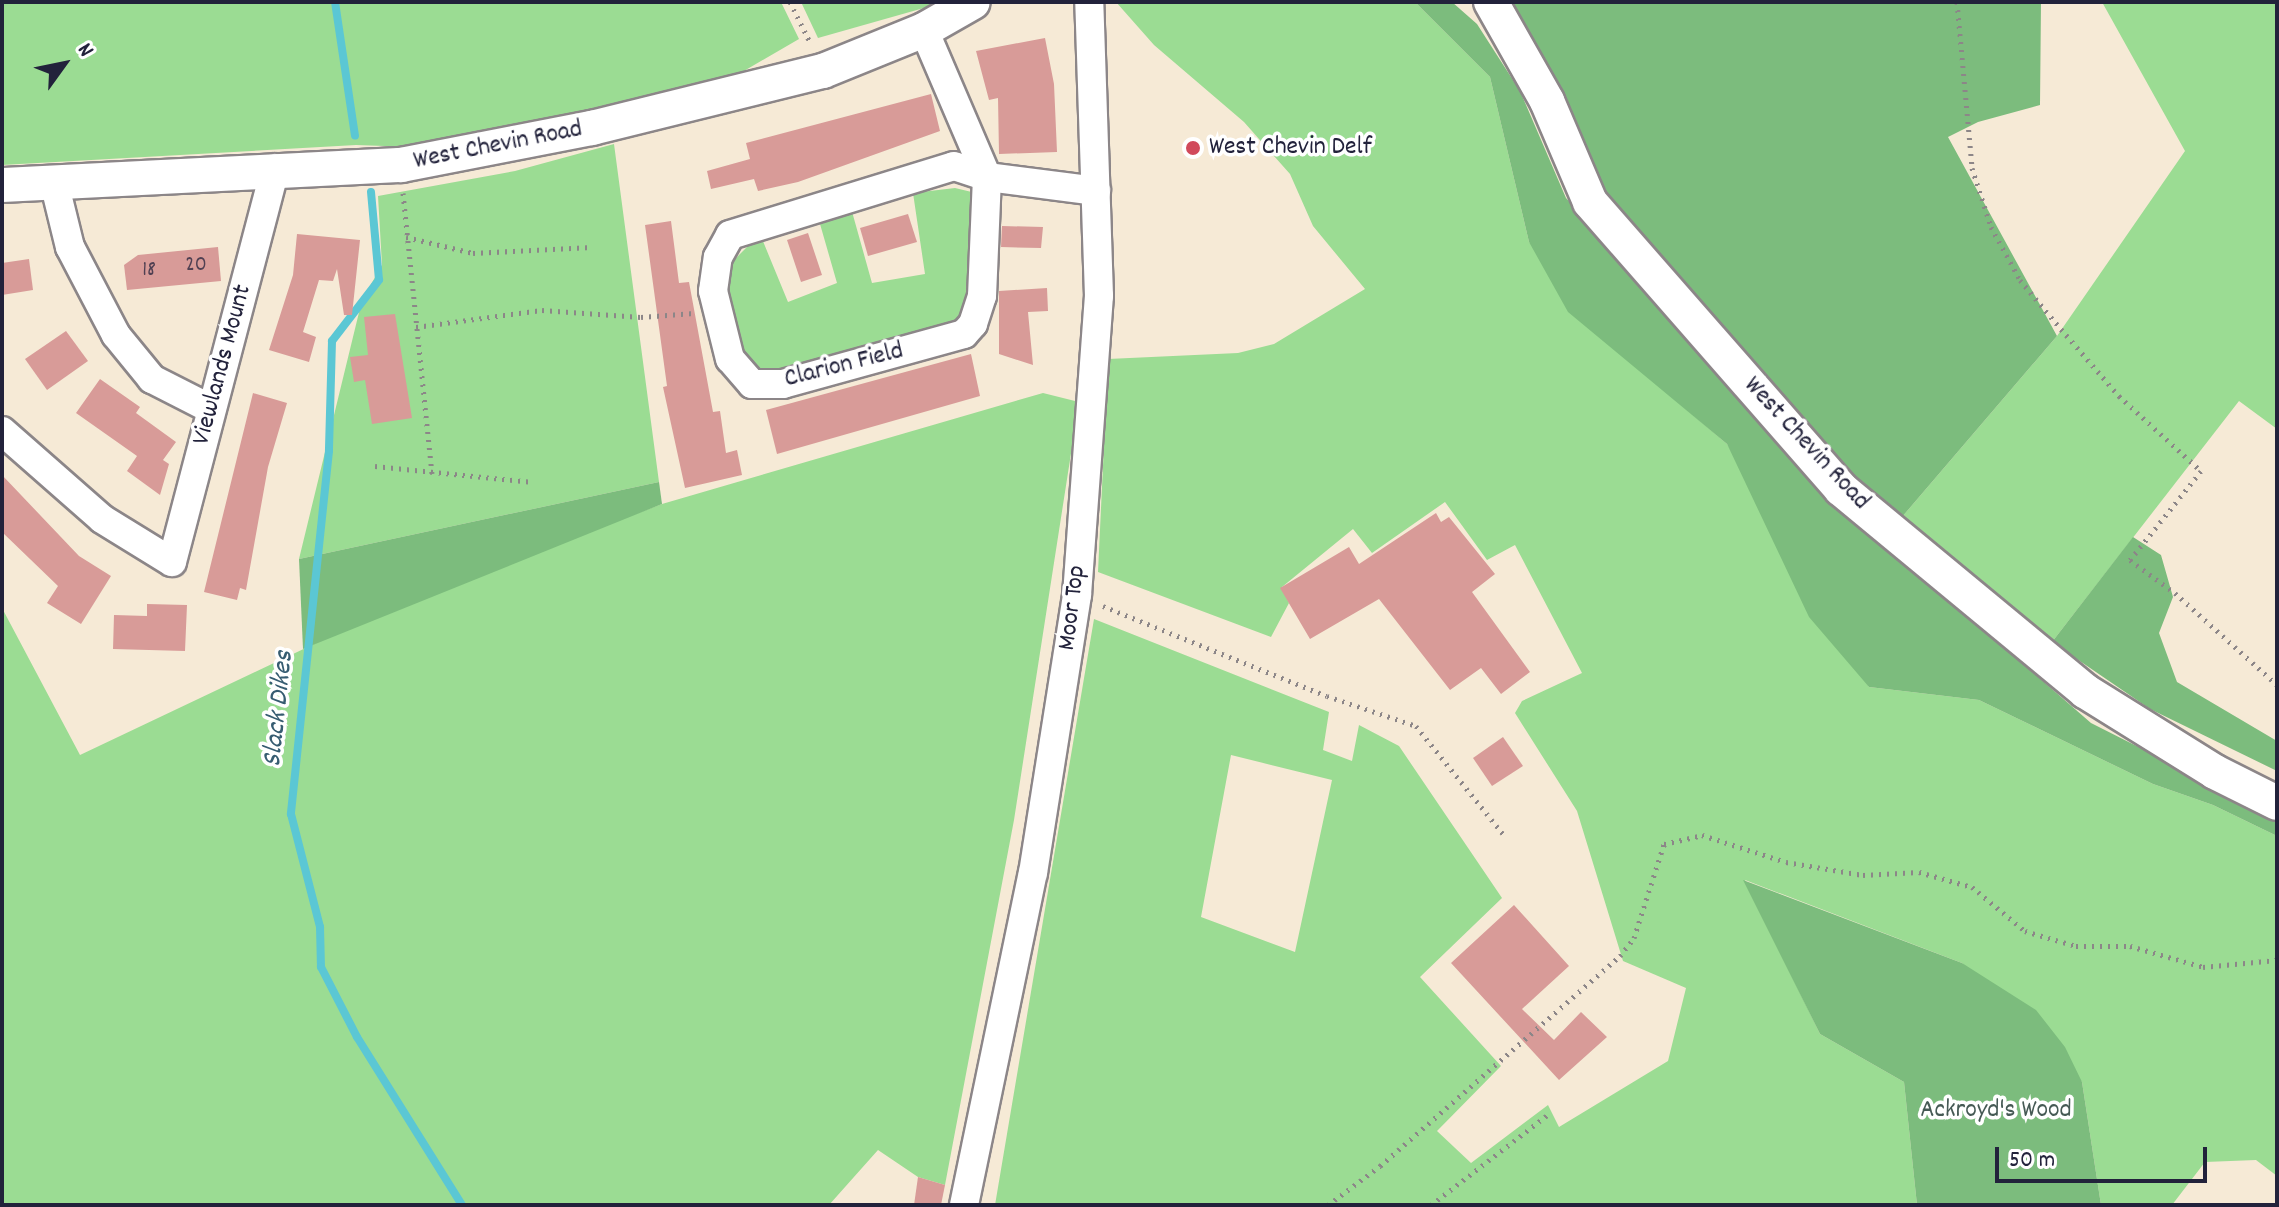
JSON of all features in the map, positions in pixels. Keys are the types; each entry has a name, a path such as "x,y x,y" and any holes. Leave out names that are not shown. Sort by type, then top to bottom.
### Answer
{"street":[{"name":"West Chevin Road","path":"2,185 275,168 401,165 592,128 823,71 924,30 973,2"},
{"name":"Moor Top","path":"964,1205 1033,873 1077,595 1099,296 1089,2"},
{"name":"West Chevin Road","path":"1491,2 1547,101 1590,202 1841,489 2085,691 2215,772 2277,803"},
{"name":"Clarion Field","path":"924,30 987,177 982,296 964,334 783,384 752,384 730,359 713,291 718,257 730,235 954,166 987,177"},
{"name":"Viewlands Mount","path":"2,431 102,519 172,562 275,168"},
{"path":"987,177 1096,191"},
{"path":"54,182 70,247 116,335 152,379 211,409"}],"path":[{"path":"790,2 823,71"},
{"path":"1957,2 1972,168 1991,227 2020,280 2119,396 2201,471 2130,560 2175,593 2277,685"},
{"path":"401,165 432,474"},
{"path":"406,237 473,253 592,247"},
{"path":"416,327 542,310 593,316 719,312"},
{"path":"375,466 533,482"},
{"path":"1077,595 1327,696 1416,726 1504,835"},
{"path":"1328,1205 1380,1166 1620,956 1634,938 1664,844 1702,835 1786,862 1863,875 1919,872 1972,887 2025,931 2076,946 2130,946 2203,967 2277,960"},
{"path":"1431,1205 1550,1113"}],"green space":[{"path":"2,2 781,2 799,39 725,82 413,147 356,145 2,165"},
{"path":"801,2 945,2 818,38"},
{"path":"1116,2 1415,2 1490,77 1529,242 1653,381 1727,444 1869,687 1979,700 2153,784 2213,805 2277,836 2277,1176 2256,1160 2205,1162 2172,1205 2101,1205 2082,1082 1962,963 1745,880 1820,1034 1904,1082 1917,1205 995,1205 1094,619 1329,712 1323,750 1352,761 1359,725 1399,746 1502,898 1420,977 1501,1066 1437,1131 1471,1163 1548,1105 1559,1127 1668,1061 1686,988 1623,961 1577,811 1515,713 1522,701 1582,673 1515,545 1487,560 1445,502 1372,553 1353,529 1282,587 1289,603 1271,637 1098,572 1108,359 1238,353 1274,344 1365,289 1313,226 1290,174 1244,122 1154,45","holes":["1231,755 1332,780 1295,952 1201,917"]},
{"path":"1415,2 1452,2 1477,24 1520,91 1566,198 1836,501 2091,723 2277,817 2277,836 2213,805 2153,784 1979,700 1869,687 1809,617 1727,444 1568,312 1529,242 1490,77"},
{"path":"1506,2 2041,2 2040,105 1978,122 1948,137 2057,336 1896,524 1841,476 1606,193 1540,52"},
{"path":"2102,2 2277,2 2277,429 2239,401 2052,642 1896,524 2057,336 2185,151"},
{"path":"614,144 659,482 299,559 362,300 382,265 378,196 515,171"},
{"path":"955,188 980,194 970,294 952,329 769,376 748,360 734,336 726,297 731,263 760,234 788,302 837,283 818,217 851,208 872,283 925,274 913,193"},
{"path":"1043,393 1079,402 1014,820 945,1185 918,1177 878,1150 829,1205 2,1205 2,608 80,755 409,599 662,504"},
{"path":"659,482 662,504 303,649 299,559"},
{"path":"2133,537 2161,555 2173,597 2159,633 2177,682 2277,741 2277,771 2150,709 2052,642"},
{"name":"Ackroyd's Wood","path":"1743,880 1962,963 2036,1010 2065,1047 2082,1082 2101,1205 1917,1205 1904,1082 1820,1034"}],"building":[{"path":"1045,38 1054,84 1057,152 999,154 998,98 989,100 976,51"},
{"path":"931,94 940,131 798,182 758,191 754,179 711,189 707,171 750,159 746,143"},
{"path":"908,214 917,242 868,256 860,228"},
{"path":"671,221 679,283 689,282 713,412 720,411 726,453 737,450 742,475 685,488 663,387 667,386 645,225"},
{"path":"1002,226 1043,227 1041,248 1001,247"},
{"path":"808,233 822,275 801,282 787,240"},
{"path":"297,234 360,240 352,315 344,315 337,269 333,281 319,280 303,332 316,337 309,362 269,350 293,275"},
{"path":"218,247 221,281 127,290 124,265 138,255"},
{"path":"29,259 33,290 2,295 2,263"},
{"path":"1047,288 1048,311 1028,312 1033,365 999,354 999,291"},
{"path":"395,314 412,418 372,424 365,380 354,382 350,357 368,355 364,317"},
{"path":"66,331 88,361 47,390 25,359"},
{"path":"971,354 980,396 777,454 766,410"},
{"path":"100,379 140,407 136,413 176,442 163,460 169,464 160,495 127,471 137,456 76,413"},
{"path":"253,393 287,403 268,467 246,590 240,588 237,600 204,592"},
{"path":"2,475 79,556 111,576 81,624 47,603 58,586 2,532"},
{"path":"1436,513 1441,522 1449,517 1495,574 1472,592 1530,672 1501,694 1481,668 1450,690 1379,599 1310,639 1280,588 1349,547 1359,564"},
{"path":"147,604 187,605 185,651 113,649 114,615 147,616"},
{"path":"1503,737 1523,766 1492,786 1473,758"},
{"path":"1514,905 1569,966 1522,1009 1554,1040 1581,1012 1607,1037 1559,1080 1451,963"},
{"path":"918,1177 945,1185 941,1205 914,1205"}],"waterway":[{"path":"335,2 355,136"},
{"name":"Slack Dikes","path":"371,192 379,280 332,341 329,451 291,814 320,927 321,967 357,1037 462,1205"}],"place":[{"name":"West Chevin Delf","path":"1193,148"}]}
